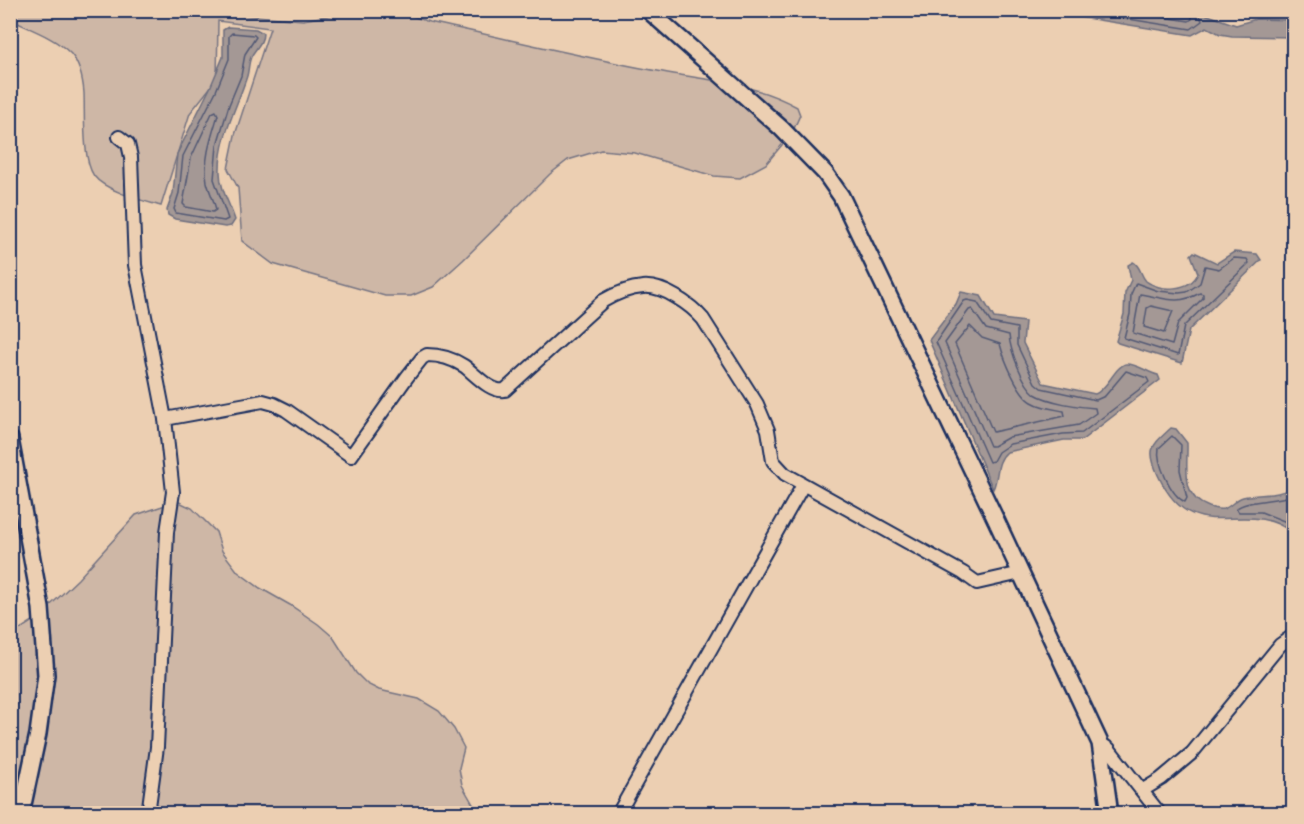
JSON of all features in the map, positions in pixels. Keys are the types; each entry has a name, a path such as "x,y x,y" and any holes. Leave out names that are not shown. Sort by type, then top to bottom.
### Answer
{"street":[{"path":"648,10 781,128 825,173 841,196 1100,743 1110,813"},
{"path":"119,137 128,144 131,157 135,265 165,419 173,492 167,532 157,747 148,813"},
{"path":"165,419 263,401 286,410 351,456 407,377 427,355 447,358 495,389 505,390 603,301 615,294 645,286 680,298 703,320 757,404 768,430 773,461 785,474 978,583 1021,573"},
{"path":"10,439 41,608 46,675 38,734 21,813"},
{"path":"618,813 803,485"},
{"path":"1143,790 1161,779 1192,753 1280,645 1293,635"},
{"path":"1100,743 1108,749 1160,813"}],"shaded area":[{"path":"11,10 184,10 303,20 356,11 398,11 429,22 569,53 745,87 797,107 800,115 792,133 766,164 740,178 714,176 635,153 601,150 568,160 550,174 433,287 411,296 385,296 273,264 242,241 238,188 228,169 235,135 270,28 218,21 217,79 190,113 161,206 116,191 94,176 86,148 84,88 77,63 71,54 58,43 11,20"},
{"path":"177,501 192,508 216,532 222,551 238,572 318,624 333,637 356,673 367,684 379,690 419,699 439,711 454,729 464,748 459,768 462,785 478,813 11,814 11,635 36,619 78,579 136,515"}],"water":[{"path":"1042,11 1202,11 1236,25 1256,19 1293,20 1293,37 1232,36 1220,34 1207,27 1192,35"},
{"path":"228,27 256,29 263,33 262,40 250,60 247,76 222,148 220,178 235,220 231,226 225,227 175,219 168,215 167,210 173,193 177,154 223,57 223,30"},
{"path":"1194,252 1217,263 1234,252 1257,254 1261,260 1189,330 1182,363 1118,343 1116,341 1124,314 1125,293 1131,280 1128,265 1133,262 1136,264 1144,279 1152,285 1175,288 1189,283 1198,273 1191,255"},
{"path":"961,292 981,296 994,318 1025,322 1023,343 1043,383 1095,394 1103,388 1118,369 1126,364 1158,375 1160,380 1082,440 1064,440 1007,452 999,465 993,489 929,340 956,304"},
{"path":"1171,428 1176,429 1187,443 1188,480 1193,496 1209,507 1223,509 1243,497 1275,494 1293,487 1293,533 1275,523 1256,518 1221,519 1204,517 1187,511 1172,498 1158,475 1152,459 1155,444"}]}
